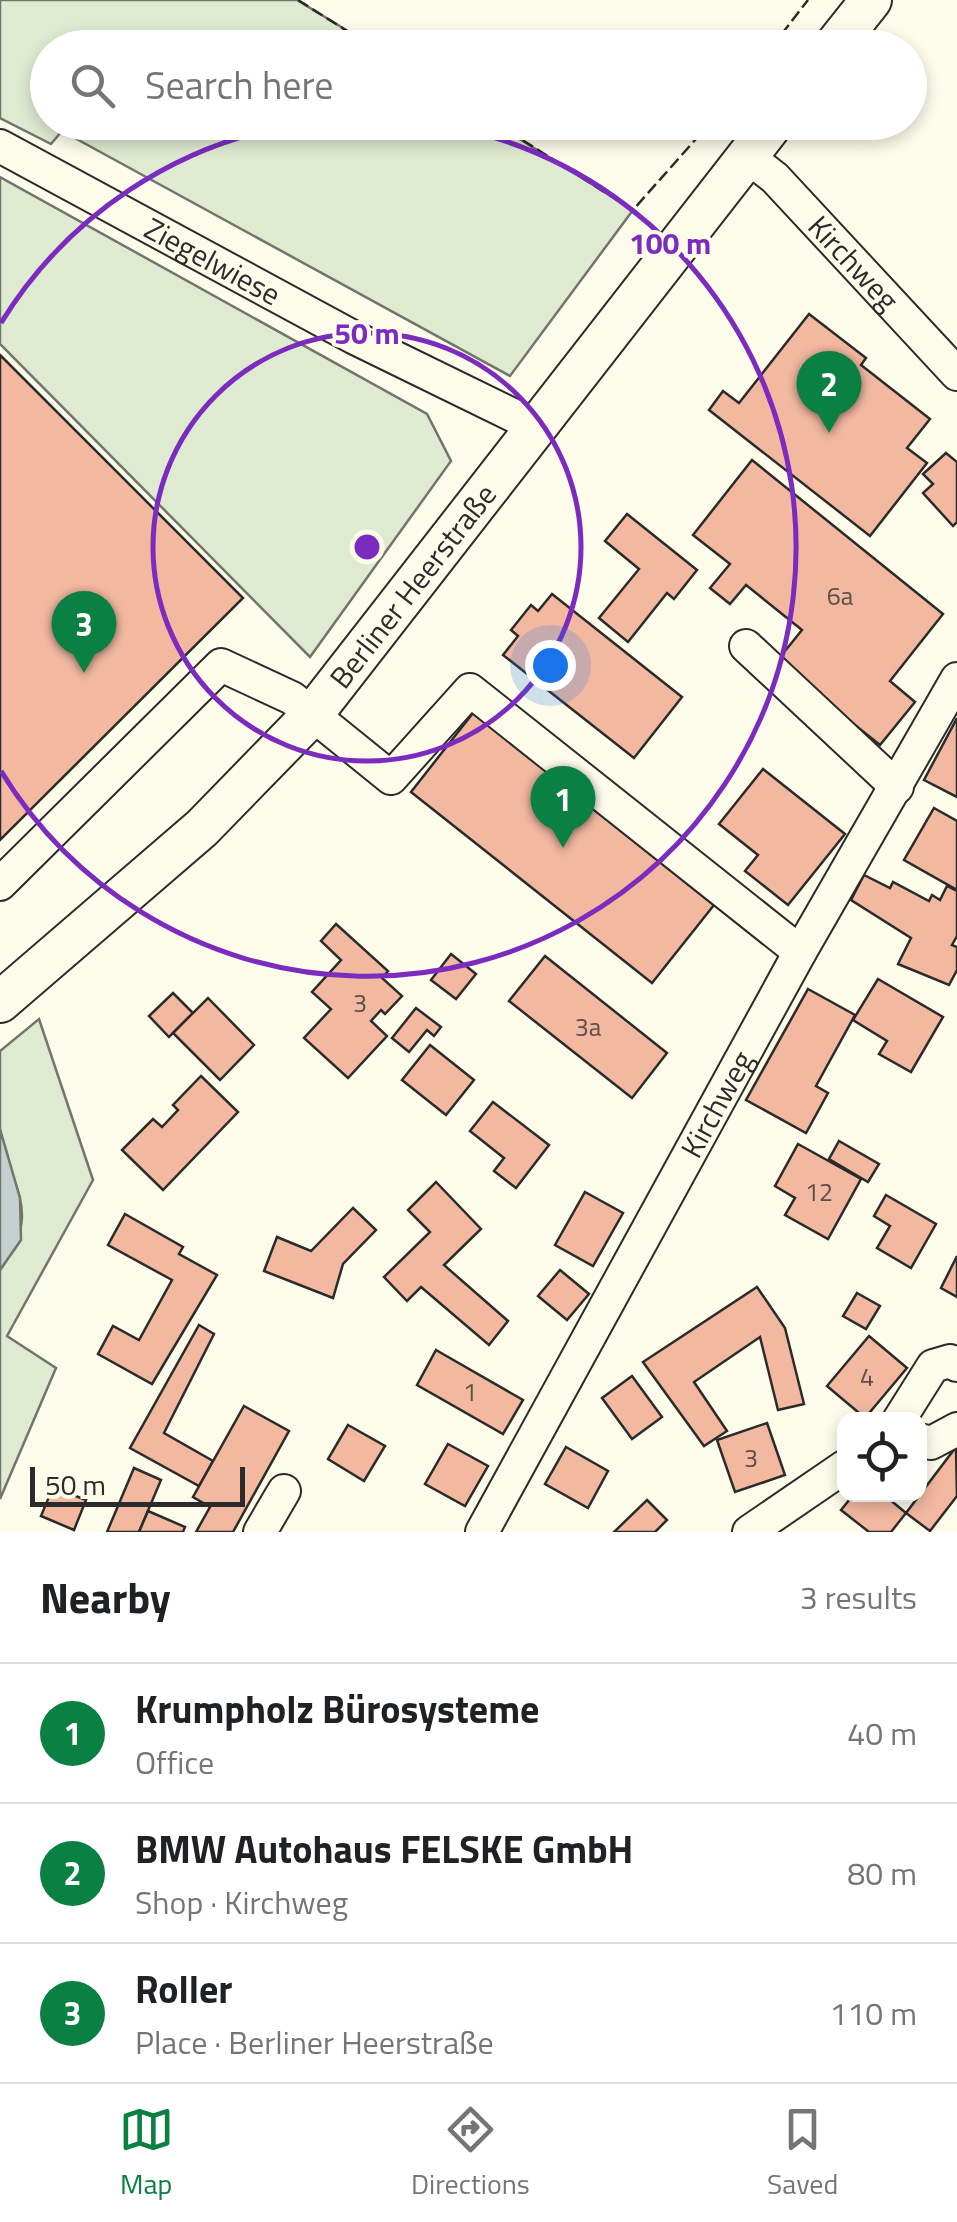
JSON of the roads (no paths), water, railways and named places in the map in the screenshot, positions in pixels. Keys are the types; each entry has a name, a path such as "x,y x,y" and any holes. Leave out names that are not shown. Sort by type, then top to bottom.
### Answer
{"main road":[{"path":"847,30 870,0"},
{"name":"Berliner Heerstraße","path":"0,1002 202,828 312,715 761,140"}],"street":[{"name":"Ziegelwiese","path":"0,146 353,337 535,426"},
{"name":"Kirchweg","path":"748,157 776,178 957,374"},
{"path":"746,646 897,787"},
{"path":"0,884 221,665 292,698 391,778 470,690 800,952"},
{"name":"Kirchweg","path":"482,1532 800,952 957,679"},
{"path":"904,1412 933,1366 950,1362 957,1365"},
{"path":"927,1442 957,1429"},
{"path":"750,1532 837,1472"},
{"path":"260,1532 284,1491"}],"place":[{"name":"BMW Autohaus FELSKE GmbH","path":"829,433"},
{"name":"Roller","path":"84,673"},
{"name":"Krumpholz Bürosysteme","path":"563,848"}]}
